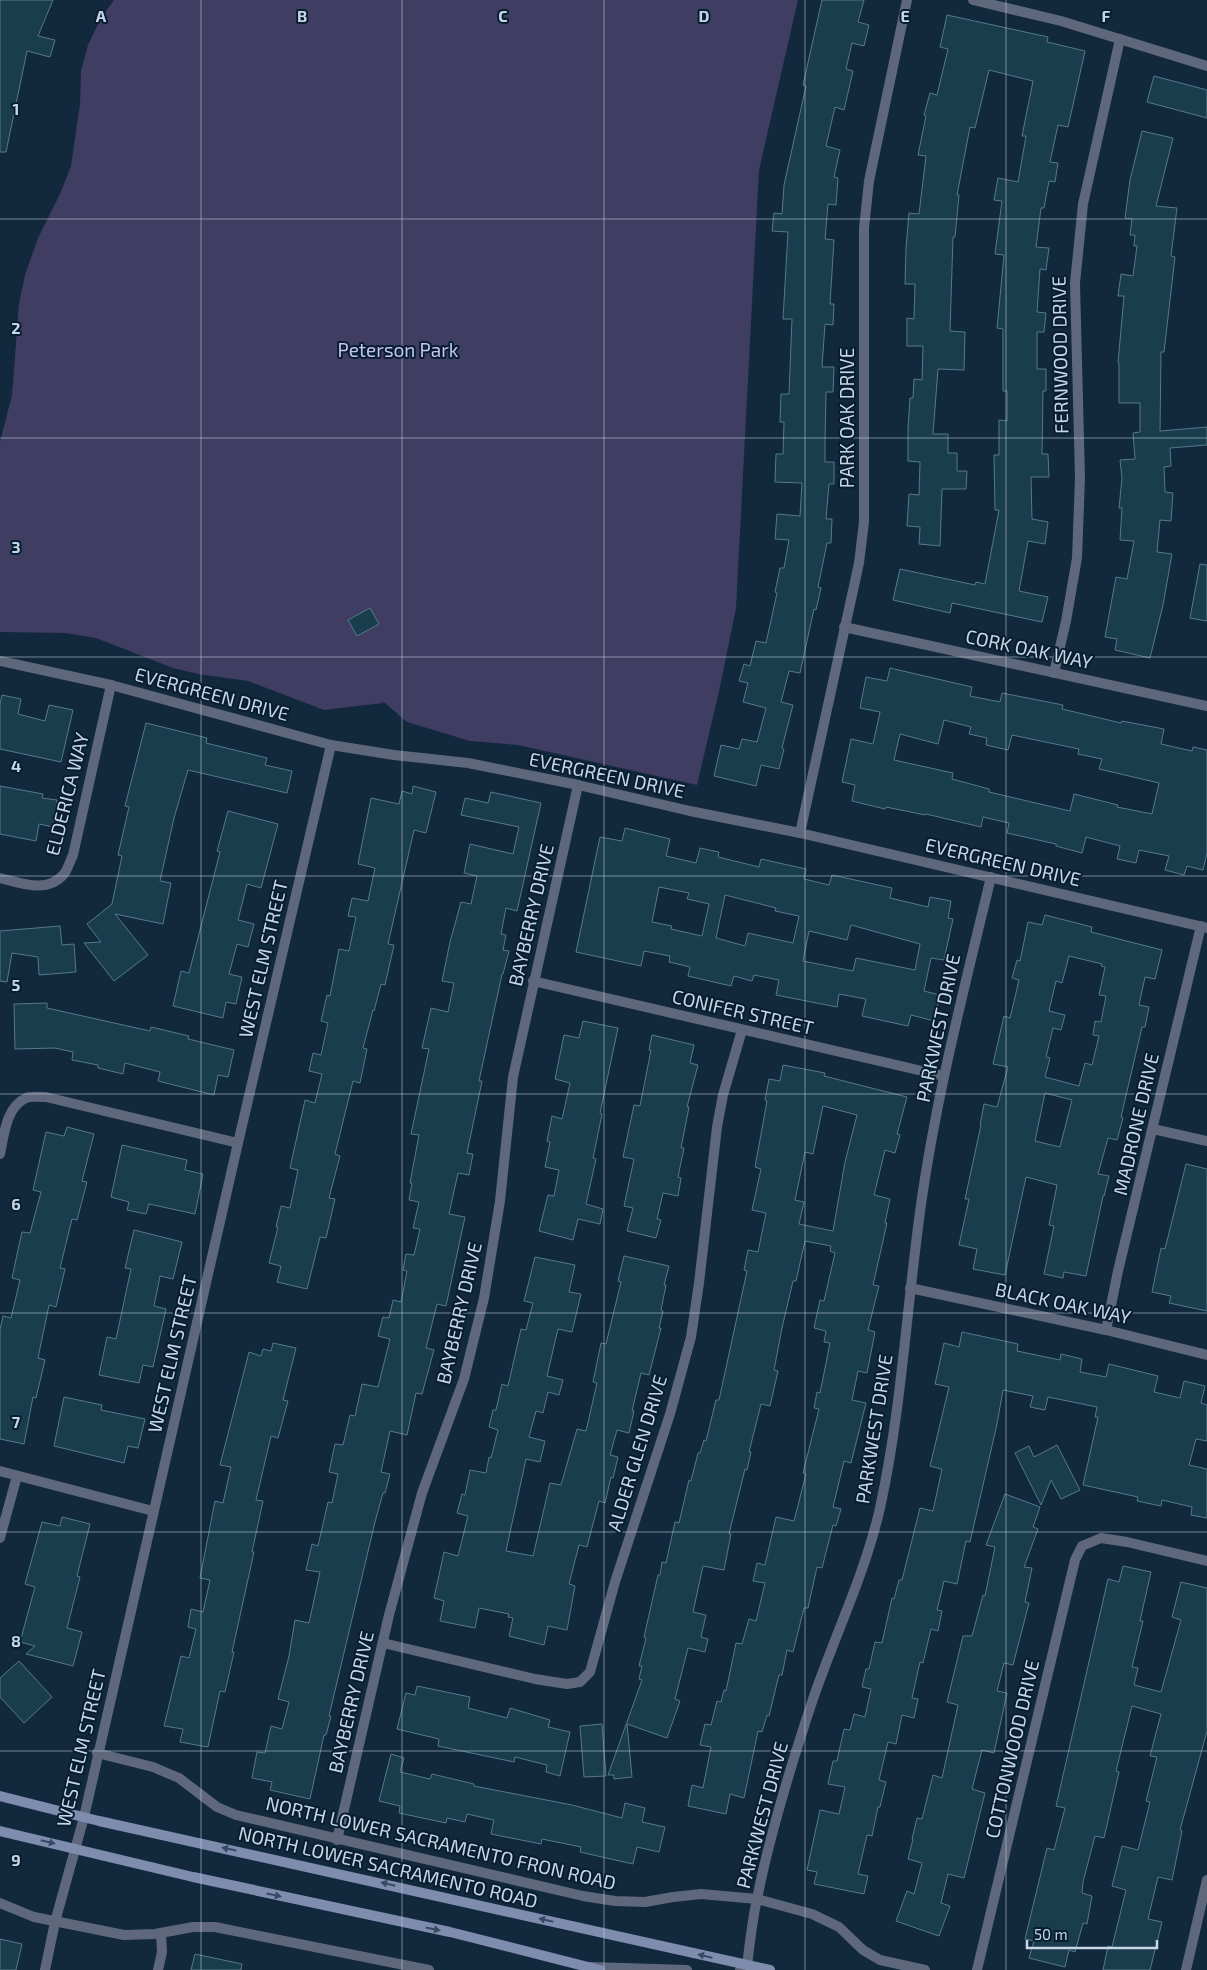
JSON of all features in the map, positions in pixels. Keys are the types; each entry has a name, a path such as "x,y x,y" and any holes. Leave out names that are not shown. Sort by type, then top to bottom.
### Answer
{"main road":[{"name":"NORTH LOWER SACRAMENTO ROAD","path":"0,1796 84,1817 743,1968 770,1970"},
{"path":"0,1832 193,1877 450,1932 600,1970"}],"street":[{"name":"PARK OAK DRIVE","path":"800,833 859,564 864,522 864,228 869,181 907,0"},
{"path":"973,0 1061,21 1207,66"},
{"name":"FERNWOOD DRIVE","path":"1054,673 1066,621 1077,558 1080,478 1075,283 1083,204 1120,40"},
{"name":"CORK OAK WAY","path":"844,627 1207,706"},
{"name":"EVERGREEN DRIVE","path":"0,660 112,685 331,745 394,755 468,763 578,785 690,811 800,833 1204,927"},
{"name":"ELDERICA WAY","path":"0,878 35,886 44,886 52,883 64,873 73,855 112,685"},
{"name":"WEST ELM STREET","path":"45,1970 55,1922 84,1817 331,745"},
{"name":"BAYBERRY DRIVE","path":"336,1840 383,1643 422,1493 464,1379 484,1298 500,1201 513,1078 578,785"},
{"name":"PARKWEST DRIVE","path":"743,1968 757,1899 775,1826 813,1699 866,1556 880,1508 900,1395 910,1288 924,1188 944,1076 990,878"},
{"name":"MADRONE DRIVE","path":"1106,1330 1118,1271 1204,927"},
{"name":"CONIFER STREET","path":"533,981 944,1076"},
{"name":"ALDER GLEN DRIVE","path":"383,1643 534,1679 567,1684 580,1682 590,1672 615,1582 670,1414 691,1337 717,1127 723,1095 742,1030"},
{"path":"0,1154 6,1125 14,1107 27,1097 46,1097 238,1143"},
{"path":"1153,1129 1207,1141"},
{"name":"BLACK OAK WAY","path":"910,1288 1106,1330 1207,1355"},
{"path":"0,1471 153,1511"},
{"path":"0,1538 17,1476"},
{"name":"COTTONWOOD DRIVE","path":"977,1970 1075,1560 1082,1546 1101,1538 1127,1542 1207,1561"},
{"name":"NORTH LOWER SACRAMENTO FRON ROAD","path":"98,1753 153,1767 179,1778 217,1807 236,1815 336,1840 583,1896 615,1901 645,1902 701,1894 757,1899 812,1914 840,1927 863,1950 880,1960 925,1970"},
{"path":"1186,1970 1207,1880"},
{"path":"0,1904 55,1922 124,1935 161,1933 193,1927 215,1926 429,1970"},
{"path":"158,1970 162,1952 161,1933"},
{"path":"583,1966 686,1970"}],"green space":[{"name":"Peterson Park","path":"114,0 798,0 759,170 736,608 697,785 518,745 470,741 407,722 385,703 380,701 383,703 324,710 248,681 198,674 173,668 96,638 65,633 0,632 0,442 12,395 19,304 25,275 38,238 60,194 71,166 80,104 81,71 88,45 101,18"}],"building":[{"path":"0,0 53,0 38,36 55,40 50,57 27,51 6,152 0,152"},
{"path":"822,0 864,0 858,22 869,25 864,46 852,43 846,69 853,71 844,110 835,107 826,146 840,150 834,177 838,178 836,205 828,204 825,239 834,240 830,304 834,304 833,325 825,324 822,367 834,367 833,392 826,392 825,442 825,462 834,462 834,484 829,484 826,519 832,519 831,543 827,543 818,587 821,588 816,610 814,609 800,673 789,671 781,702 793,705 782,748 784,749 779,769 761,765 756,786 714,776 721,745 739,749 742,739 757,742 766,708 743,702 748,683 739,681 744,664 750,666 756,641 766,643 777,593 775,592 780,568 784,568 789,540 775,539 777,514 800,516 802,483 775,482 776,454 783,454 784,422 780,422 781,394 789,394 792,319 783,319 788,232 772,231 774,213 782,214 784,185 806,86 803,85"},
{"path":"947,15 1048,37 1047,42 1085,51 1068,127 1058,125 1050,162 1058,163 1055,182 1049,181 1044,208 1041,208 1036,247 1049,248 1046,270 1040,269 1037,312 1046,313 1044,332 1037,332 1037,369 1046,369 1046,391 1043,391 1042,454 1048,454 1049,477 1031,477 1032,519 1048,522 1045,544 1028,541 1019,591 1048,597 1042,622 952,603 950,613 893,600 900,569 975,585 976,582 985,584 999,510 995,510 994,455 999,455 999,420 1007,421 1007,391 1003,391 1003,329 997,328 1004,255 995,254 1002,201 994,200 998,178 1018,182 1026,136 1022,136 1033,81 989,70 975,128 970,127 957,195 959,195 955,237 953,237 950,331 965,332 964,370 938,369 933,434 948,434 948,453 957,453 957,471 967,471 966,489 942,489 940,546 919,544 920,527 907,526 909,494 919,495 920,462 908,461 908,428 910,398 913,398 914,379 922,380 923,346 907,346 907,318 914,319 915,284 905,284 906,248 909,213 919,214 926,156 918,155 926,116 924,115 930,93 937,95 948,49 940,47"},
{"path":"1154,76 1207,90 1207,118 1147,102"},
{"path":"1142,131 1173,138 1156,206 1177,208 1171,256 1175,257 1164,352 1161,352 1160,431 1207,427 1207,445 1170,448 1171,466 1164,467 1165,492 1173,493 1171,521 1160,520 1157,552 1172,554 1163,605 1150,658 1115,650 1117,639 1105,637 1116,577 1127,579 1134,541 1120,540 1122,508 1119,508 1122,478 1120,460 1135,459 1133,433 1140,432 1140,403 1119,403 1118,363 1124,296 1118,296 1121,274 1133,276 1137,246 1134,246 1135,235 1130,235 1132,219 1125,218 1130,180"},
{"path":"1200,564 1207,565 1207,621 1190,618"},
{"path":"370,608 379,624 357,636 348,620"},
{"path":"890,668 972,687 970,696 1000,702 1002,693 1063,705 1062,709 1121,723 1122,721 1164,729 1161,744 1192,751 1193,747 1207,750 1207,853 1203,870 1187,866 1184,875 1165,870 1169,856 1139,850 1136,863 1117,859 1120,846 1086,837 1082,853 1056,846 1056,844 1007,833 1009,823 983,817 981,827 926,814 886,807 885,809 852,801 855,785 842,782 851,739 873,744 880,712 860,708 866,677 887,681","holes":["944,720 971,727 969,734 987,738 986,745 1008,750 1012,735 1079,749 1078,754 1102,759 1099,769 1159,783 1152,814 1117,807 1118,805 1074,794 1070,811 989,792 989,789 952,779 953,773 894,760 900,734 938,744"]},
{"path":"2,695 21,699 18,714 45,721 49,705 73,710 61,762 0,749 0,704"},
{"path":"146,723 207,738 206,743 267,758 265,765 292,771 287,793 188,770 174,818 160,881 171,883 163,924 115,914 148,955 114,981 84,943 101,942 87,924 112,904 122,856 118,855 129,807 125,806"},
{"path":"0,786 43,794 42,798 57,800 53,827 39,824 36,841 0,834"},
{"path":"413,786 436,792 426,833 414,830 388,944 394,945 385,985 381,984 373,1010 363,1048 367,1049 360,1083 353,1081 335,1154 340,1156 329,1198 335,1199 326,1238 320,1237 307,1289 277,1282 281,1266 269,1263 278,1227 276,1227 281,1206 290,1208 298,1170 290,1168 305,1100 315,1103 322,1074 309,1071 313,1053 321,1055 328,1023 321,1021 327,995 330,996 339,949 349,951 356,917 348,916 352,898 368,901 375,868 358,864 371,798 399,804 402,791 412,794"},
{"path":"491,792 541,803 517,911 506,908 501,934 506,935 503,950 509,951 502,974 479,1081 482,1081 467,1153 473,1154 469,1175 458,1173 449,1214 465,1217 446,1306 437,1304 426,1348 434,1350 422,1394 416,1393 407,1435 390,1431 381,1472 390,1474 375,1522 310,1799 270,1790 272,1782 252,1778 257,1752 265,1753 271,1726 282,1729 289,1702 278,1699 289,1656 295,1620 309,1623 320,1572 306,1570 312,1544 318,1546 328,1502 332,1503 338,1474 329,1472 335,1444 343,1445 350,1415 355,1416 362,1384 378,1387 390,1339 378,1336 383,1317 389,1318 393,1300 401,1302 407,1271 403,1270 406,1254 414,1255 420,1229 413,1228 419,1202 409,1200 412,1183 410,1183 419,1135 411,1134 429,1049 422,1048 431,1008 448,1012 454,983 442,981 450,942 461,902 471,904 477,876 464,873 470,844 513,854 519,827 461,815 465,798 488,803"},
{"path":"228,811 278,824 261,888 247,884 238,920 254,924 248,947 237,944 229,974 242,977 236,1004 226,1002 223,1018 173,1006 181,971 189,973 220,852 217,851"},
{"path":"625,828 670,839 666,856 696,863 700,848 719,852 718,857 759,867 761,859 806,869 804,879 829,885 832,875 892,888 890,898 928,907 930,897 951,901 948,918 953,919 944,960 931,958 924,991 940,995 934,1021 911,1015 908,1026 862,1016 866,999 839,994 837,1007 776,995 779,980 754,975 752,981 734,976 731,986 688,976 690,967 669,962 670,956 644,951 641,966 576,952 600,837 622,841","holes":["659,887 689,893 687,899 709,904 702,936 671,929 672,926 652,922","725,895 776,908 775,911 799,916 793,943 748,933 745,946 716,938","851,925 920,944 915,970 856,958 853,971 803,961 809,931 847,940"]},
{"path":"1045,915 1092,927 1091,932 1162,950 1155,979 1145,977 1139,1005 1149,1007 1145,1027 1142,1027 1117,1140 1108,1138 1098,1174 1109,1176 1086,1276 1064,1272 1063,1278 1044,1274 1054,1226 1049,1225 1057,1185 1026,1177 1005,1275 973,1269 977,1249 959,1245 969,1199 965,1199 984,1104 997,1107 1008,1067 993,1064 1004,1016 1010,1018 1019,980 1012,978 1017,960 1020,961 1028,922 1042,925","holes":["1069,956 1102,964 1101,966 1105,967 1099,995 1106,996 1101,1022 1095,1021 1093,1035 1099,1036 1092,1065 1085,1063 1079,1086 1045,1077 1050,1058 1046,1057 1053,1028 1061,1030 1065,1015 1049,1011 1056,981 1062,983","1045,1093 1072,1100 1060,1147 1035,1141"]},
{"path":"60,926 62,945 74,944 76,972 39,975 38,957 12,953 7,982 0,981 0,931"},
{"path":"47,1003 47,1008 150,1031 151,1027 189,1036 188,1039 234,1050 228,1077 218,1075 214,1095 158,1081 160,1072 125,1063 123,1074 98,1068 98,1065 72,1060 73,1052 55,1048 15,1049 14,1004"},
{"path":"583,1021 618,1028 600,1113 602,1114 593,1158 596,1159 586,1204 603,1209 600,1224 578,1219 573,1240 539,1231 548,1195 554,1196 559,1170 545,1167 550,1142 547,1141 552,1116 562,1119 570,1083 555,1079 564,1035 579,1038"},
{"path":"652,1035 694,1045 690,1063 698,1065 687,1107 689,1107 681,1148 684,1148 678,1177 681,1178 678,1196 663,1193 657,1219 661,1220 656,1238 627,1231 633,1208 624,1206 634,1159 623,1157 634,1105 640,1106 651,1050 649,1050"},
{"path":"783,1065 825,1073 824,1076 907,1097 897,1134 900,1135 895,1153 885,1150 874,1195 890,1199 885,1223 887,1223 873,1285 879,1286 868,1330 875,1332 867,1373 858,1371 852,1400 866,1403 851,1463 844,1461 833,1507 841,1509 836,1526 833,1525 822,1568 817,1567 808,1608 804,1608 793,1652 787,1650 782,1675 779,1675 769,1716 767,1715 762,1732 758,1731 744,1798 730,1794 726,1814 688,1806 692,1785 703,1788 711,1747 700,1745 705,1724 711,1725 717,1701 721,1702 724,1690 726,1691 736,1643 742,1644 749,1619 756,1621 765,1583 753,1581 757,1563 765,1565 776,1517 794,1521 806,1474 803,1473 819,1409 814,1408 817,1392 820,1393 830,1343 824,1342 826,1331 814,1328 820,1300 824,1301 835,1253 830,1251 831,1246 805,1241 796,1281 793,1281 782,1328 774,1370 778,1371 770,1406 761,1404 749,1452 751,1452 747,1470 745,1469 729,1534 731,1534 724,1570 703,1566 693,1612 706,1615 701,1637 708,1639 705,1652 688,1648 675,1699 680,1701 667,1738 627,1724 632,1777 614,1779 614,1775 608,1775 642,1680 639,1679 642,1666 639,1666 658,1575 660,1575 662,1562 666,1563 675,1522 679,1523 689,1480 691,1481 698,1453 700,1453 704,1440 706,1441 716,1400 719,1400 747,1271 744,1270 748,1250 758,1252 766,1213 752,1210 761,1169 755,1167 769,1079 780,1081","holes":["823,1106 857,1115 845,1162 833,1231 799,1224 804,1202 795,1200 805,1152 813,1154"]},
{"path":"67,1127 94,1134 82,1181 87,1182 77,1220 72,1219 60,1268 65,1269 56,1307 49,1305 38,1358 45,1360 36,1398 33,1397 24,1444 0,1439 0,1330 3,1316 11,1318 20,1280 12,1278 22,1232 30,1233 41,1192 33,1190 46,1132 64,1136"},
{"path":"122,1145 187,1160 185,1170 203,1174 195,1214 149,1204 146,1214 127,1210 129,1202 111,1197"},
{"path":"1186,1164 1207,1169 1207,1311 1169,1303 1171,1296 1152,1292 1161,1248 1165,1249"},
{"path":"134,1230 182,1242 173,1279 160,1276 154,1306 166,1309 153,1367 143,1365 139,1383 99,1375 107,1337 116,1339 131,1269 125,1268"},
{"path":"624,1256 669,1266 664,1285 666,1285 661,1310 663,1311 659,1328 661,1328 649,1375 641,1373 629,1433 617,1430 610,1455 618,1457 605,1503 599,1501 587,1547 579,1545 569,1584 575,1586 567,1630 548,1626 544,1645 509,1636 513,1618 508,1617 509,1614 479,1608 475,1628 440,1621 444,1601 434,1598 444,1552 458,1556 468,1516 457,1513 462,1494 465,1495 470,1470 486,1473 489,1457 491,1458 498,1430 489,1427 493,1410 496,1410 502,1384 508,1386 521,1329 526,1330 533,1303 524,1301 535,1257 575,1265 569,1292 581,1294 572,1332 558,1329 547,1376 563,1380 559,1395 548,1392 543,1413 536,1411 529,1437 545,1441 540,1462 526,1459 506,1551 533,1556 550,1483 561,1485 577,1429 586,1431 597,1383 593,1382 601,1343 606,1344 621,1282 618,1281"},
{"path":"962,1332 1018,1344 1017,1351 1060,1360 1061,1354 1082,1359 1080,1372 1106,1377 1109,1364 1158,1376 1154,1392 1180,1398 1184,1381 1205,1386 1201,1403 1207,1405 1207,1441 1196,1439 1189,1465 1207,1469 1207,1518 1191,1515 1192,1507 1162,1500 1161,1506 1137,1501 1138,1497 1083,1485 1098,1417 1095,1417 1097,1407 1048,1397 1045,1410 1030,1407 1033,1396 1003,1390 970,1542 966,1541 957,1584 944,1581 937,1610 942,1611 938,1631 931,1629 923,1663 920,1662 912,1698 918,1699 914,1718 902,1715 896,1744 888,1742 879,1780 886,1782 872,1836 867,1835 858,1874 868,1876 864,1894 814,1884 817,1872 807,1870 820,1810 839,1814 845,1787 828,1784 833,1761 837,1761 844,1729 850,1730 854,1714 865,1717 871,1689 862,1687 866,1669 869,1669 875,1642 882,1643 892,1598 894,1599 899,1580 902,1580 920,1508 933,1511 942,1469 930,1466 949,1387 935,1384 944,1343 959,1347"},
{"path":"273,1343 296,1348 283,1400 288,1401 278,1438 271,1436 256,1500 263,1501 225,1692 220,1691 208,1747 180,1742 183,1729 164,1726 181,1656 189,1658 196,1629 188,1627 191,1609 203,1612 210,1580 200,1578 215,1501 223,1503 231,1467 220,1465 249,1352 261,1356 263,1349 271,1351"},
{"path":"64,1397 102,1405 101,1410 145,1419 138,1448 128,1446 124,1463 54,1446"},
{"path":"1057,1445 1080,1490 1061,1499 1051,1480 1041,1505 1015,1453 1029,1446 1034,1457"},
{"path":"1005,1494 1040,1507 1033,1527 1038,1529 1024,1567 1032,1568 1025,1602 1029,1603 1013,1665 1004,1663 997,1691 1007,1693 994,1753 982,1750 972,1789 985,1793 964,1878 948,1874 941,1903 950,1906 939,1936 896,1921 907,1891 914,1894 922,1863 908,1859 912,1839 917,1818 922,1819 933,1775 942,1778 958,1705 947,1702 963,1636 972,1636 983,1595 985,1596 995,1547 986,1545"},
{"path":"62,1517 90,1524 77,1576 80,1577 67,1628 82,1632 73,1666 26,1654 35,1646 20,1642 35,1587 25,1584 42,1522 60,1526"},
{"path":"1123,1566 1151,1572 1140,1621 1143,1621 1132,1667 1138,1668 1134,1685 1161,1692 1181,1620 1172,1617 1181,1582 1207,1588 1207,1731 1180,1830 1182,1831 1172,1880 1158,1877 1148,1919 1162,1922 1150,1970 1103,1970 1108,1946 1112,1947 1126,1890 1112,1886 1122,1846 1138,1850 1150,1802 1146,1801 1157,1757 1150,1756 1161,1714 1132,1706 1116,1771 1119,1772 1104,1838 1095,1836 1083,1882 1082,1893 1092,1896 1087,1924 1083,1923 1075,1952 1069,1950 1065,1967 1029,1958 1034,1941 1025,1939 1047,1848 1054,1850 1065,1808 1056,1806 1108,1579 1119,1582"},
{"path":"19,1661 52,1697 24,1723 0,1697 0,1678"},
{"path":"417,1686 470,1697 468,1708 507,1718 510,1708 550,1720 548,1727 570,1732 560,1776 546,1772 547,1765 515,1757 514,1762 438,1746 439,1739 397,1729 406,1693 415,1695"},
{"path":"602,1724 606,1776 584,1777 580,1726"},
{"path":"391,1754 404,1758 400,1772 430,1779 432,1774 474,1784 474,1786 572,1805 622,1818 625,1803 645,1808 642,1822 665,1827 659,1852 637,1847 633,1864 580,1852 581,1847 542,1839 541,1844 491,1834 494,1820 467,1814 465,1822 447,1818 446,1823 399,1813 400,1806 379,1801"},
{"path":"0,1939 22,1944 16,1970 0,1970"},
{"path":"195,1954 242,1964 241,1970 191,1970"}]}
